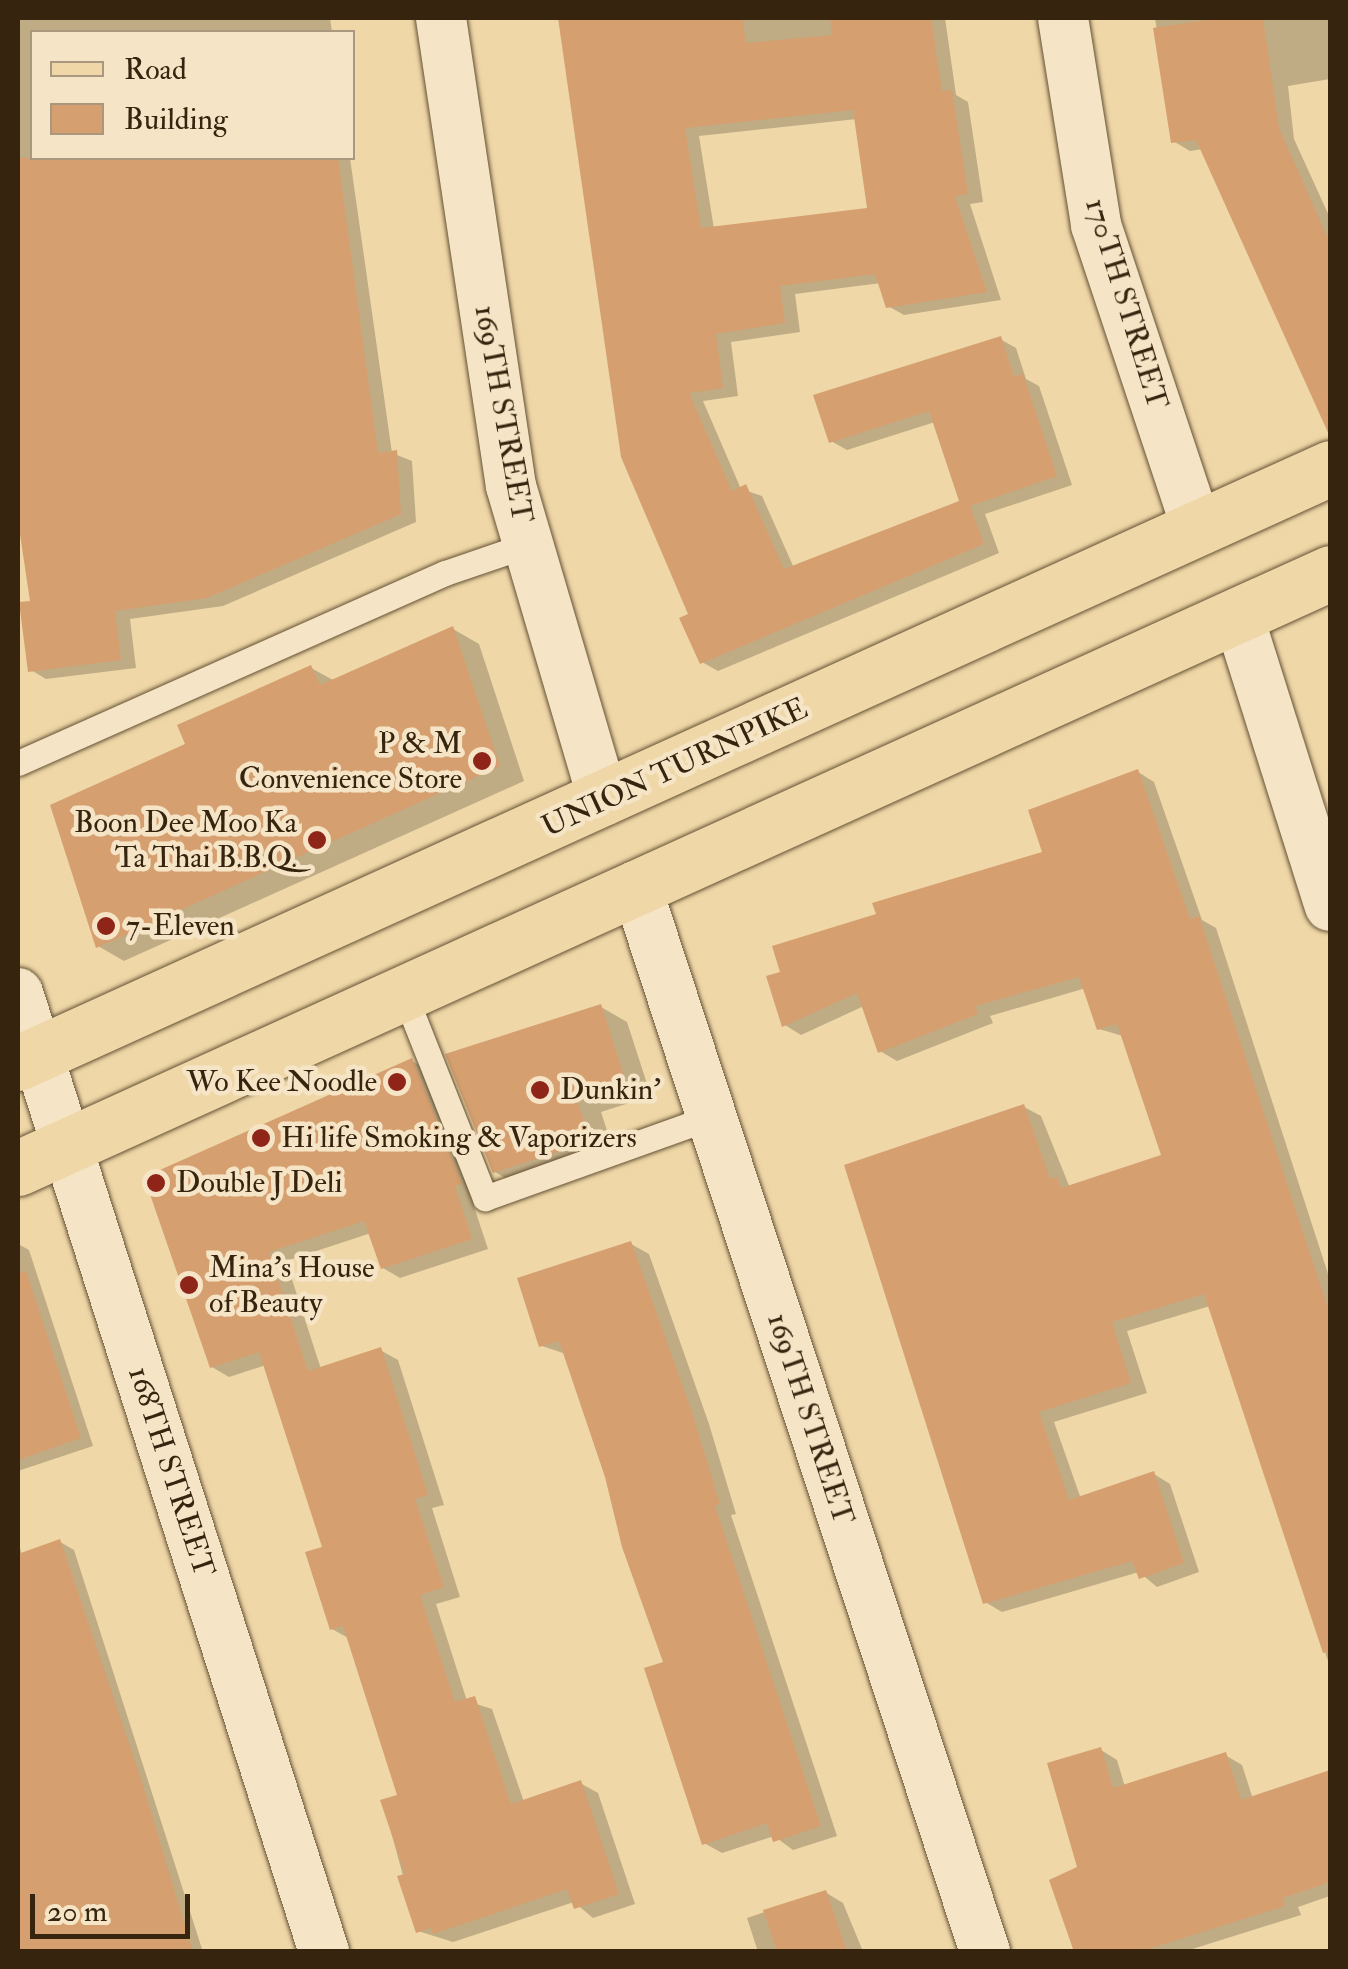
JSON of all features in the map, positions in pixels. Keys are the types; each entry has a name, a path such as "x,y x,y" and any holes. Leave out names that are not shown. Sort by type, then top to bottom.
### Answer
{"main road":[{"name":"UNION TURNPIKE","path":"27,1059 604,801 1330,468"},
{"path":"18,1168 1330,573"}],"street":[{"name":"169TH STREET","path":"441,18 511,486 604,801"},
{"name":"170TH STREET","path":"1063,18 1096,225 1196,528"},
{"path":"1238,615 1330,906"},
{"name":"169TH STREET","path":"636,886 985,1952"},
{"name":"168TH STREET","path":"18,993 27,1059 67,1146 324,1952"}],"lane":[{"path":"18,763 445,573 527,546"},
{"path":"404,992 485,1198 711,1117"}],"building":[{"path":"558,18 742,18 746,43 832,35 830,18 931,18 942,91 952,90 968,194 955,196 987,292 886,308 875,274 780,286 785,323 716,334 723,388 689,393 732,491 746,484 784,569 959,501 929,411 829,443 813,395 1001,336 1014,377 1023,374 1057,476 970,506 984,544 700,664 679,618 688,614 621,457","holes":["853,110 867,208 701,228 685,128"]},
{"path":"1220,18 1263,18 1279,128 1330,243 1330,437 1196,140 1171,143 1153,28"},
{"path":"18,158 338,160 378,453 397,450 401,514 207,598 115,611 121,660 28,672 19,602 30,601 18,521"},
{"path":"453,626 500,766 96,948 50,805 185,744 177,725 311,665 320,685"},
{"path":"1138,769 1190,919 1199,916 1330,1314 1330,1651 1323,1653 1204,1294 1112,1322 1131,1383 1039,1412 1069,1500 1154,1471 1184,1563 1139,1579 1132,1561 983,1604 844,1165 1024,1104 1050,1179 1057,1177 1061,1188 1161,1155 1117,1024 1097,1030 1079,977 975,1006 978,1014 878,1053 857,993 782,1027 766,976 780,972 772,946 876,914 872,903 1042,852 1028,810"},
{"name":"Dunkin'","path":"601,1004 626,1082 576,1098 591,1141 493,1173 445,1054"},
{"path":"412,1058 462,1184 455,1186 472,1239 381,1269 364,1221 269,1252 308,1371 381,1347 428,1495 415,1499 444,1587 420,1595 455,1702 475,1696 511,1804 581,1780 619,1894 574,1909 567,1889 433,1934 431,1928 416,1933 397,1876 405,1874 380,1800 397,1795 343,1626 330,1630 305,1552 322,1547 259,1352 210,1368 144,1177"},
{"path":"631,1241 692,1412 720,1504 715,1506 821,1826 773,1842 767,1823 702,1845 644,1668 663,1662 622,1547 605,1477 559,1341 539,1347 517,1278"},
{"path":"26,1271 81,1438 18,1460 18,1273"},
{"path":"60,1539 141,1779 193,1952 18,1952 18,1554"},
{"path":"1101,1747 1113,1788 1226,1752 1241,1800 1330,1770 1330,1882 1283,1898 1285,1906 1139,1952 1074,1952 1049,1880 1077,1867 1047,1763"},
{"path":"826,1890 847,1952 777,1952 763,1910"}],"place":[{"name":"P & M Convenience Store","path":"482,761"},
{"name":"Boon Dee Moo Ka Ta Thai B.B.Q.","path":"317,840"},
{"name":"7-Eleven","path":"106,926"},
{"name":"Wo Kee Noodle","path":"397,1082"},
{"name":"Dunkin'","path":"540,1090"},
{"name":"Hi life Smoking & Vaporizers","path":"261,1138"},
{"name":"Double J Deli","path":"156,1183"},
{"name":"Mina's House of Beauty","path":"189,1285"}]}
